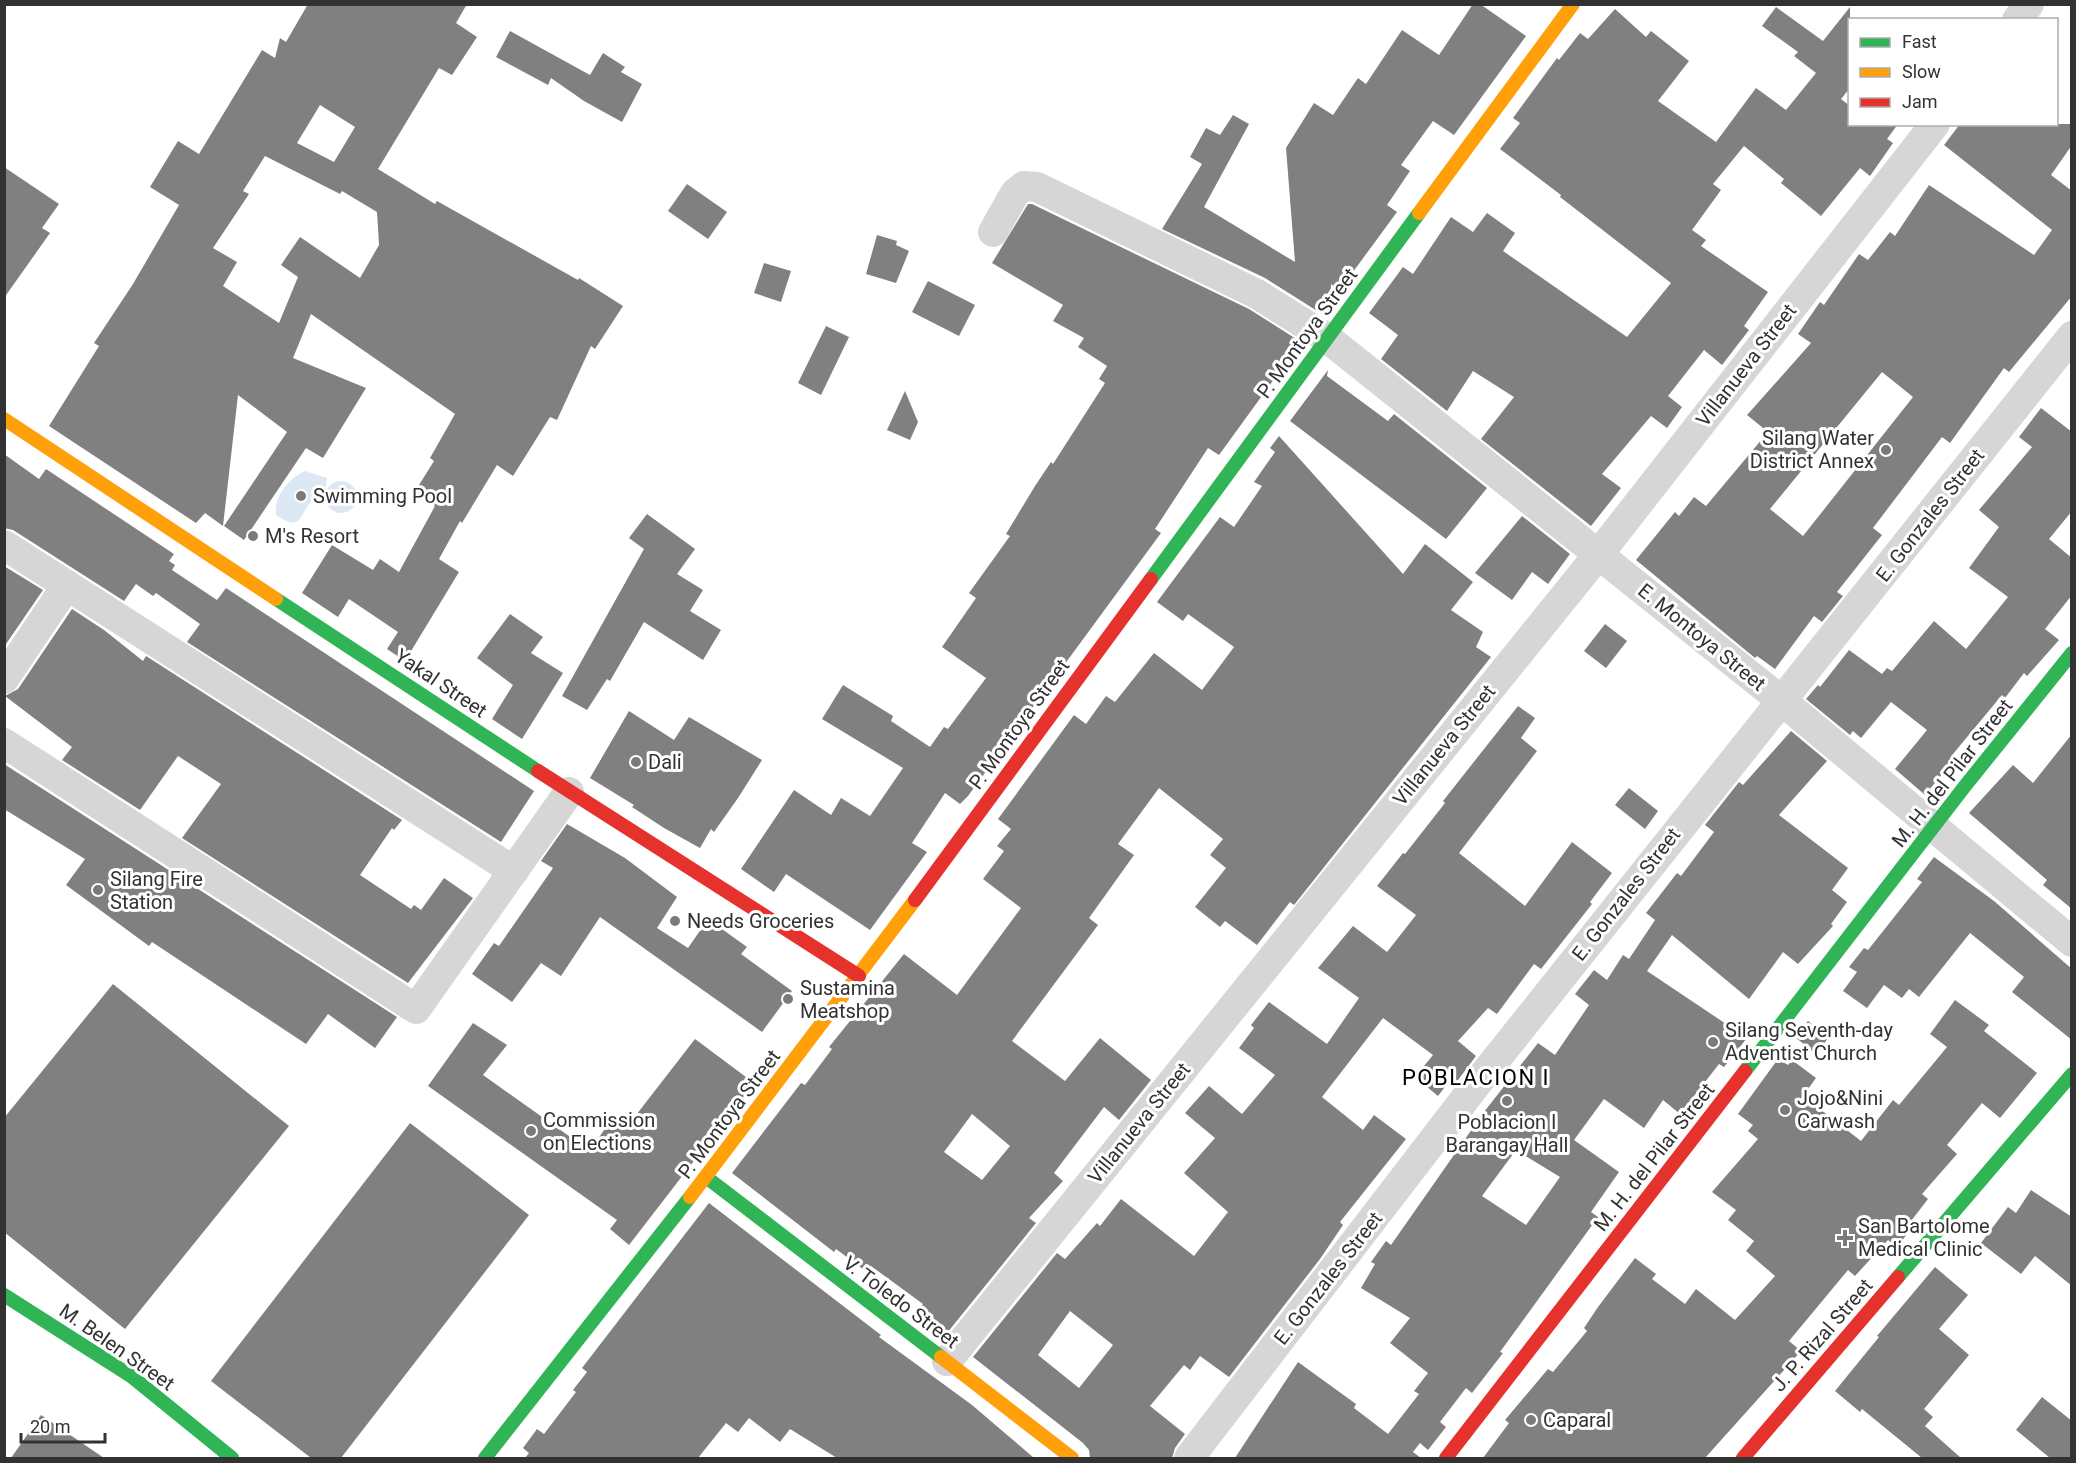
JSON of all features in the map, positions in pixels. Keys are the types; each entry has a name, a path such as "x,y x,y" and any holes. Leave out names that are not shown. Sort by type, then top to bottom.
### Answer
{"street":[{"name":"P. Montoya Street","path":"485,1458 706,1177 859,975 1573,4"},
{"path":"2018,18 2029,4"},
{"name":"Villanueva Street","path":"947,1361 1598,555 1933,126"},
{"name":"E. Montoya Street","path":"993,232 1015,193 1024,186 1037,187 1257,294 1327,338 1782,701 2072,942"},
{"name":"E. Gonzales Street","path":"1189,1458 1478,1082 2072,336"},
{"name":"Yakal Street","path":"4,419 569,792 859,975"},
{"path":"4,545 514,871"},
{"path":"4,679 67,585"},
{"name":"M. H. del Pilar Street","path":"1446,1458 1934,826 2072,653"},
{"path":"4,743 416,1010 569,792"},
{"name":"J. P. Rizal Street","path":"1743,1458 2072,1074"},
{"name":"V. Toledo Street","path":"706,1177 1072,1458"},
{"name":"M. Belen Street","path":"4,1295 131,1376 232,1458"}],"shaded area":[{"name":"Swimming Pool","path":"305,471 327,478 325,494 312,501 296,522 285,520 276,515 277,501 288,483"},
{"name":"Swimming Pool","path":"341,481 352,486 357,497 352,508 341,513 330,508 325,497 330,486"}],"building":[{"path":"308,4 467,4 456,23 477,37 452,75 439,68 378,169 435,204 437,201 578,280 579,278 623,306 595,349 591,346 557,420 550,417 513,476 497,465 462,523 460,521 439,559 459,572 405,661 387,649 398,632 349,599 338,617 302,593 332,545 373,570 380,559 399,572 435,506 414,493 434,461 430,458 455,414 311,314 293,358 366,388 323,458 306,448 244,540 224,526 287,432 238,395 223,526 205,513 196,523 49,426 99,346 94,343 133,284 179,205 150,187 178,141 199,154 262,50 275,58 280,38 286,42","holes":["320,105 355,127 334,162 297,143","265,156 340,194 342,191 377,212 379,245 360,278 300,237 281,265 298,277 279,323 223,286 237,262 213,248 249,194 243,191"]},
{"path":"1473,4 1480,4 1526,36 1454,135 1433,121 1401,165 1410,171 1387,205 1397,212 1339,291 1331,284 1330,303 1322,314 1265,278 1162,229 1202,164 1190,157 1206,128 1220,135 1233,115 1249,124 1204,207 1295,262 1286,148 1314,103 1333,115 1358,78 1366,84 1402,30 1439,55"},
{"path":"1776,7 1823,41 1850,7 1848,90 1841,99 1848,104 1848,126 1897,126 1887,139 1893,143 1870,176 1860,168 1821,216 1781,183 1784,179 1744,146 1713,184 1721,190 1692,230 1706,240 1701,246 1768,292 1744,326 1749,330 1722,365 1704,350 1668,396 1682,407 1667,428 1651,416 1602,474 1621,488 1591,526 1481,439 1514,397 1473,371 1447,411 1381,359 1398,335 1369,313 1403,267 1413,274 1451,217 1473,232 1487,213 1515,233 1503,251 1627,337 1671,283 1500,149 1520,123 1513,118 1557,58 1559,60 1580,33 1588,39 1615,9 1646,37 1651,31 1689,61 1658,101 1716,142 1756,88 1786,110 1816,73 1794,56 1798,52 1762,26"},
{"path":"510,31 590,75 603,53 625,67 621,72 642,84 622,122 584,101 551,78 548,85 496,57"},
{"path":"2072,124 2072,145 2051,175 2072,191 2072,296 2009,372 2004,368 1950,443 1942,437 1873,528 1882,535 1837,592 1843,596 1822,622 1814,616 1775,669 1757,656 1755,658 1636,560 1675,512 1679,516 1694,497 1706,506 1768,432 1747,415 1811,343 1798,334 1820,302 1824,305 1859,254 1868,260 1890,232 1895,236 1929,185 2034,255 2052,230 1944,145 1958,126","holes":["1882,372 1913,397 1803,536 1770,509"]},
{"path":"4,167 59,204 42,228 50,233 4,298"},
{"path":"687,184 727,212 708,239 668,211"},
{"path":"1028,204 1249,309 1301,342 1219,455 1208,448 1155,529 1161,533 968,796 960,804 945,793 912,843 927,852 870,930 786,874 774,892 741,869 794,790 831,815 841,798 870,816 903,768 822,719 843,685 893,716 891,721 930,747 944,727 948,729 986,678 942,647 976,598 969,593 1010,536 1006,534 1035,486 1051,462 1053,464 1105,383 1099,379 1107,366 1078,347 1084,338 1053,321 1063,305 992,263"},
{"path":"877,235 897,241 896,245 909,251 896,283 866,274"},
{"path":"764,263 791,271 781,302 754,293"},
{"path":"928,281 975,305 959,336 912,312"},
{"path":"826,326 849,337 821,395 798,383"},
{"path":"1328,370 1327,376 1388,421 1394,414 1487,488 1446,539 1290,421"},
{"path":"905,391 918,422 910,440 887,430"},
{"path":"2041,408 2072,432 2072,511 2049,539 2072,558 2072,595 2045,629 2059,640 2027,676 2024,673 2005,698 2002,695 1953,754 1956,757 1925,795 1895,769 1927,730 1891,702 1861,738 1853,731 1850,735 1806,699 1818,685 1820,687 1849,650 1882,674 1887,668 1892,671 1934,621 1966,649 2008,597 1969,568 1999,527 1979,510 2032,447 2019,437"},
{"path":"1279,436 1403,574 1425,544 1473,582 1451,610 1483,632 1476,647 1491,657 1294,905 1290,902 1257,945 1225,921 1220,927 1195,907 1226,868 1210,855 1223,839 1159,788 1118,844 1134,855 1089,918 1098,925 1012,1041 1065,1081 1100,1038 1151,1080 1119,1120 1104,1107 1054,1173 1063,1181 1029,1218 1036,1223 947,1333 918,1311 923,1304 871,1266 867,1272 836,1249 834,1252 732,1173 801,1083 805,1085 832,1049 829,1047 904,954 957,995 1021,908 983,879 1004,851 997,846 1011,829 998,819 1074,715 1086,724 1106,696 1115,702 1154,653 1202,690 1234,647 1188,614 1183,621 1157,602 1220,517 1234,527 1262,486 1254,482 1275,452 1270,448","holes":["972,1114 1010,1146 982,1180 944,1152"]},
{"path":"4,454 39,479 46,469 174,554 169,561 175,565 172,570 217,600 226,588 534,791 501,842 187,642 200,624 156,593 153,596 136,584 124,601 13,530 4,528"},
{"path":"647,514 695,549 677,574 703,590 690,611 721,630 703,660 644,622 610,681 607,679 587,710 562,696 644,549 629,538"},
{"path":"1522,516 1570,554 1548,584 1532,572 1512,600 1475,573"},
{"path":"4,566 43,590 4,647"},
{"path":"72,609 104,630 143,661 146,656 402,820 394,830 392,828 360,875 411,909 414,905 421,910 444,878 473,898 408,983 182,838 221,784 178,756 140,810 62,760 72,747 5,696 18,689"},
{"path":"510,614 543,637 531,653 563,673 522,739 492,719 513,685 477,658"},
{"path":"1605,624 1627,641 1606,668 1584,651"},
{"path":"1518,706 1535,718 1521,738 1537,751 1459,853 1525,906 1572,842 1612,873 1590,902 1592,904 1541,969 1534,964 1497,1014 1488,1008 1458,1041 1476,1056 1452,1088 1447,1084 1438,1096 1415,1077 1433,1055 1383,1018 1322,1097 1363,1130 1374,1115 1406,1139 1340,1222 1343,1225 1320,1259 1229,1377 1200,1356 1190,1370 1184,1365 1150,1406 1185,1434 1175,1448 1172,1458 1090,1458 1089,1450 1083,1443 973,1357 1057,1253 1065,1259 1097,1223 1100,1226 1121,1199 1194,1256 1228,1212 1184,1173 1215,1138 1185,1113 1209,1086 1242,1114 1275,1075 1239,1048 1254,1028 1251,1025 1269,1002 1327,1044 1359,998 1318,968 1353,926 1387,952 1416,915 1377,886 1445,803 1443,801","holes":["1070,1311 1113,1345 1079,1388 1038,1355"]},
{"path":"629,711 674,740 689,717 762,760 738,798 714,832 711,829 700,848 664,828 632,807 634,805 590,778"},
{"path":"1791,731 1827,761 1779,815 1848,868 1832,890 1847,902 1831,924 1833,926 1798,964 1783,952 1749,999 1672,935 1647,971 1747,1038 1724,1067 1719,1064 1680,1114 1663,1100 1644,1128 1604,1099 1574,1140 1619,1172 1591,1212 1598,1217 1500,1352 1503,1353 1472,1393 1466,1388 1440,1422 1446,1427 1428,1450 1420,1443 1413,1452 1421,1458 1235,1458 1298,1362 1356,1404 1354,1408 1388,1434 1419,1394 1414,1391 1428,1373 1390,1343 1410,1318 1361,1288 1375,1264 1371,1262 1386,1241 1391,1245 1484,1112 1538,1043 1555,1055 1589,1005 1575,994 1594,970 1607,980 1623,955 1629,959 1655,920 1646,913 1677,873 1681,876 1714,832 1705,825 1739,782 1743,785","holes":["1516,1150 1560,1177 1526,1225 1482,1196"]},
{"path":"2072,734 2072,909 2043,885 2047,880 1969,813 2013,765 2033,783"},
{"path":"4,764 397,1017 375,1048 328,1014 306,1044 152,942 149,946 66,885 85,859 4,809"},
{"path":"1629,788 1658,811 1645,829 1615,805"},
{"path":"567,824 625,858 677,897 657,928 688,948 708,919 747,947 741,954 792,991 762,1032 600,917 561,976 541,963 512,1002 472,974 494,943 499,946 553,868 541,861"},
{"path":"1934,857 1994,901 2072,969 2072,1040 2012,992 2024,977 1970,933 1919,997 1909,989 1902,998 1884,985 1867,1008 1843,991 1857,972 1849,967 1864,948 1868,950 1922,882 1917,879"},
{"path":"113,984 289,1126 125,1329 4,1232 4,1118"},
{"path":"1955,1000 1989,1025 1984,1031 2037,1073 2000,1118 1982,1103 1947,1145 1957,1154 1922,1194 1928,1199 1911,1221 1915,1224 1897,1247 1888,1240 1855,1276 1848,1270 1789,1341 1801,1351 1705,1458 1483,1458 1509,1423 1505,1420 1548,1369 1553,1372 1587,1331 1584,1328 1635,1258 1656,1274 1652,1279 1685,1304 1696,1289 1735,1320 1775,1276 1746,1251 1754,1241 1728,1220 1736,1210 1712,1192 1758,1139 1748,1131 1753,1125 1738,1114 1778,1059 1788,1065 1792,1060 1816,1078 1803,1096 1861,1141 1893,1100 1899,1105 1947,1047 1930,1034"},
{"path":"1808,1021 1829,1037 1816,1054 1795,1037"},
{"path":"473,1023 507,1045 483,1075 590,1151 612,1118 626,1128 695,1039 754,1083 629,1245 610,1229 617,1220 428,1086"},
{"path":"410,1123 529,1215 341,1458 311,1458 211,1381"},
{"path":"2031,1190 2072,1217 2072,1286 2035,1256 2021,1274 1981,1243 2008,1207 2016,1213"},
{"path":"709,1203 881,1335 879,1337 972,1405 1034,1458 837,1458 790,1429 780,1442 749,1418 738,1432 726,1423 698,1458 525,1458 529,1453 523,1448 537,1429 544,1434 576,1392 573,1390 587,1372 582,1368"},
{"path":"1935,1267 1968,1295 1939,1329 1969,1355 1924,1409 1933,1417 1925,1426 1961,1458 1922,1458 1862,1409 1860,1412 1835,1391 1879,1337 1877,1336"},
{"path":"2042,1397 2072,1421 2072,1458 2050,1458 2016,1430"},
{"path":"41,1415 104,1458 11,1458"}],"traffic: fast":[{"path":"1151,579 1419,213"},
{"path":"276,599 538,771"},
{"path":"1745,1071 1965,786 2072,653"},
{"path":"1898,1277 2072,1074"},
{"path":"706,1177 941,1357"},
{"path":"485,1458 690,1197"},
{"path":"4,1295 131,1376 232,1458"}],"traffic: slow":[{"path":"1419,213 1573,4"},
{"path":"4,419 276,599"},
{"path":"690,1197 915,900"},
{"path":"941,1357 1072,1458"}],"traffic: jam":[{"path":"915,900 1151,579"},
{"path":"538,771 859,976"},
{"path":"1446,1458 1745,1071"},
{"path":"1743,1458 1898,1277"}],"place":[{"name":"Silang Water District Annex","path":"1886,450"},
{"name":"Swimming Pool","path":"301,496"},
{"name":"M's Resort","path":"253,536"},
{"name":"Dali","path":"636,762"},
{"name":"Silang Fire Station","path":"98,890"},
{"name":"Needs Groceries","path":"675,921"},
{"name":"Sustamina Meatshop","path":"788,999"},
{"name":"Silang Seventh-day Adventist Church","path":"1713,1042"},
{"name":"Poblacion I Barangay Hall","path":"1507,1101"},
{"name":"Jojo&Nini Carwash","path":"1785,1110"},
{"name":"Commission on Elections","path":"531,1131"},
{"name":"San Bartolome Medical Clinic","path":"1845,1238"},
{"name":"Caparal","path":"1531,1420"}],"district":[{"name":"POBLACION I","path":"1476,1077"}]}
